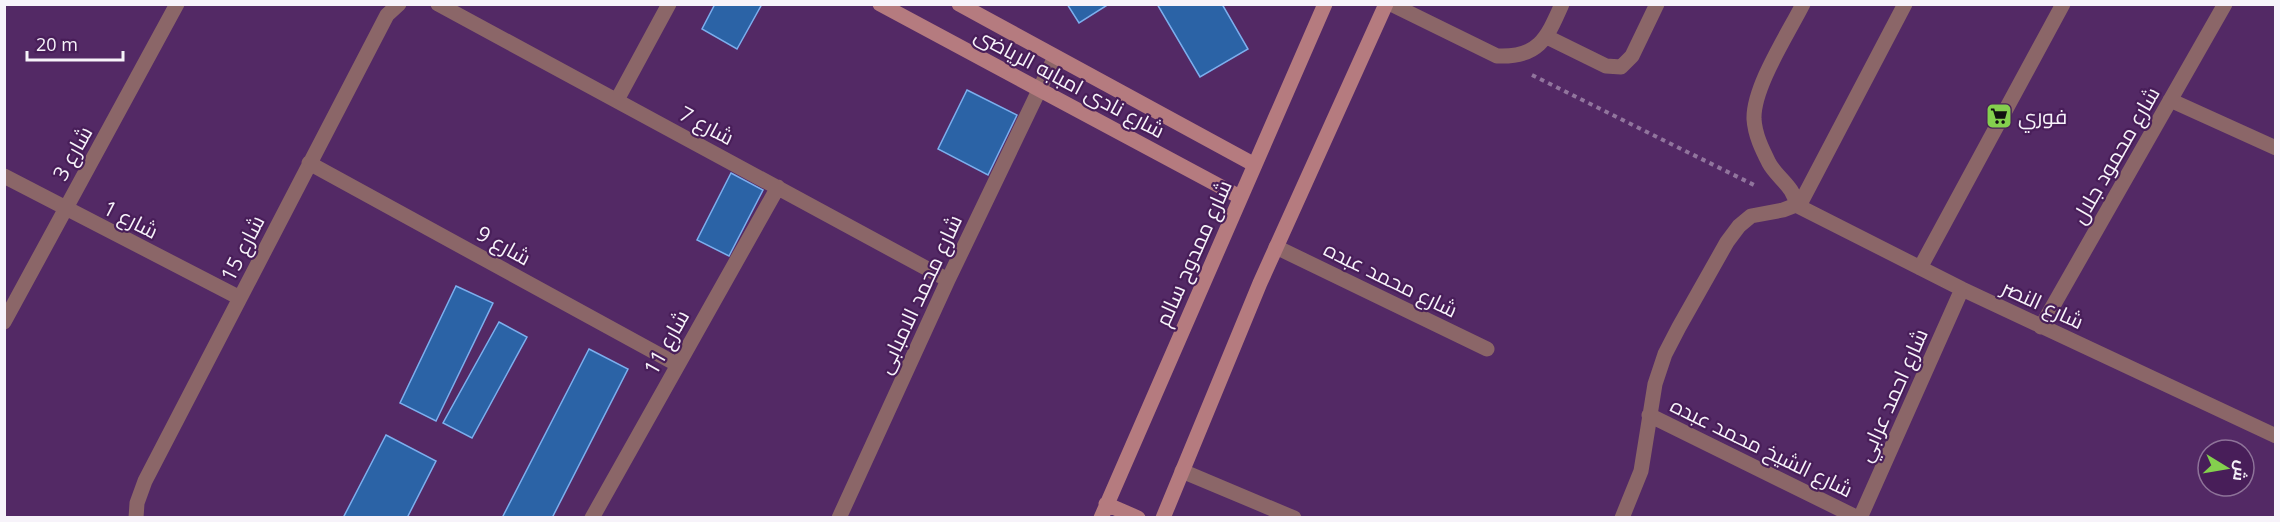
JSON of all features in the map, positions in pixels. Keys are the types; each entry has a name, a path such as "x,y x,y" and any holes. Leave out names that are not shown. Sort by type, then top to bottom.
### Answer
{"main road":[{"name":"شارع نادى امبابه الرياضى","path":"880,4 1240,197"},
{"name":"شارع نادى امبابه الرياضى","path":"959,4 1254,165"},
{"name":"شارع ممدوح سالم","path":"1103,511 1325,4"},
{"path":"1163,518 1276,247 1388,4"},
{"path":"1103,511 1138,518"}],"street":[{"name":"شارع 3","path":"4,322 177,4"},
{"name":"شارع 15","path":"136,518 137,503 145,481 387,15 399,4"},
{"path":"616,100 669,4"},
{"path":"1388,4 1497,56 1511,57 1537,47 1547,38 1562,4"},
{"path":"1547,38 1606,66 1621,67 1632,56 1657,4"},
{"path":"1797,206 1796,197 1791,189 1771,166 1763,152 1754,120 1755,103 1761,88 1803,4"},
{"path":"1622,518 1641,471 1654,384 1665,354 1732,233 1751,216 1797,206 1905,4"},
{"path":"1920,268 2063,4"},
{"name":"شارع محمود جلال","path":"2042,327 2225,4"},
{"name":"شارع 7","path":"442,7 948,280"},
{"name":"شارع محمد الامبابى","path":"839,518 948,280 1055,57"},
{"path":"2170,100 2276,148"},
{"name":"شارع 9","path":"309,163 678,364"},
{"name":"شارع 1","path":"4,176 240,298"},
{"name":"شارع 11","path":"592,518 778,187"},
{"name":"شارع النصر","path":"1797,206 1962,289 2276,436"},
{"name":"شارع محمد عبده","path":"1276,247 1487,349"},
{"name":"شارع احمد عرابي","path":"1859,518 1962,289"},
{"name":"شارع الشيخ محمد عبده","path":"1649,415 1859,518"},
{"path":"1182,471 1294,518"}],"path":[{"path":"1554,86 1714,165"}],"building":[{"path":"715,4 762,4 737,49 702,29"},
{"path":"1067,4 1109,4 1079,23"},
{"path":"1157,4 1222,4 1248,49 1200,77"},
{"path":"967,90 1017,115 988,175 938,149"},
{"path":"731,173 763,190 729,256 697,240"},
{"path":"456,286 493,303 436,421 400,403"},
{"path":"499,322 527,337 472,438 443,423"},
{"path":"589,349 628,369 552,518 502,518"},
{"path":"386,435 436,461 407,518 343,518"}],"place":[{"name":"فوري","path":"1999,116"}]}
